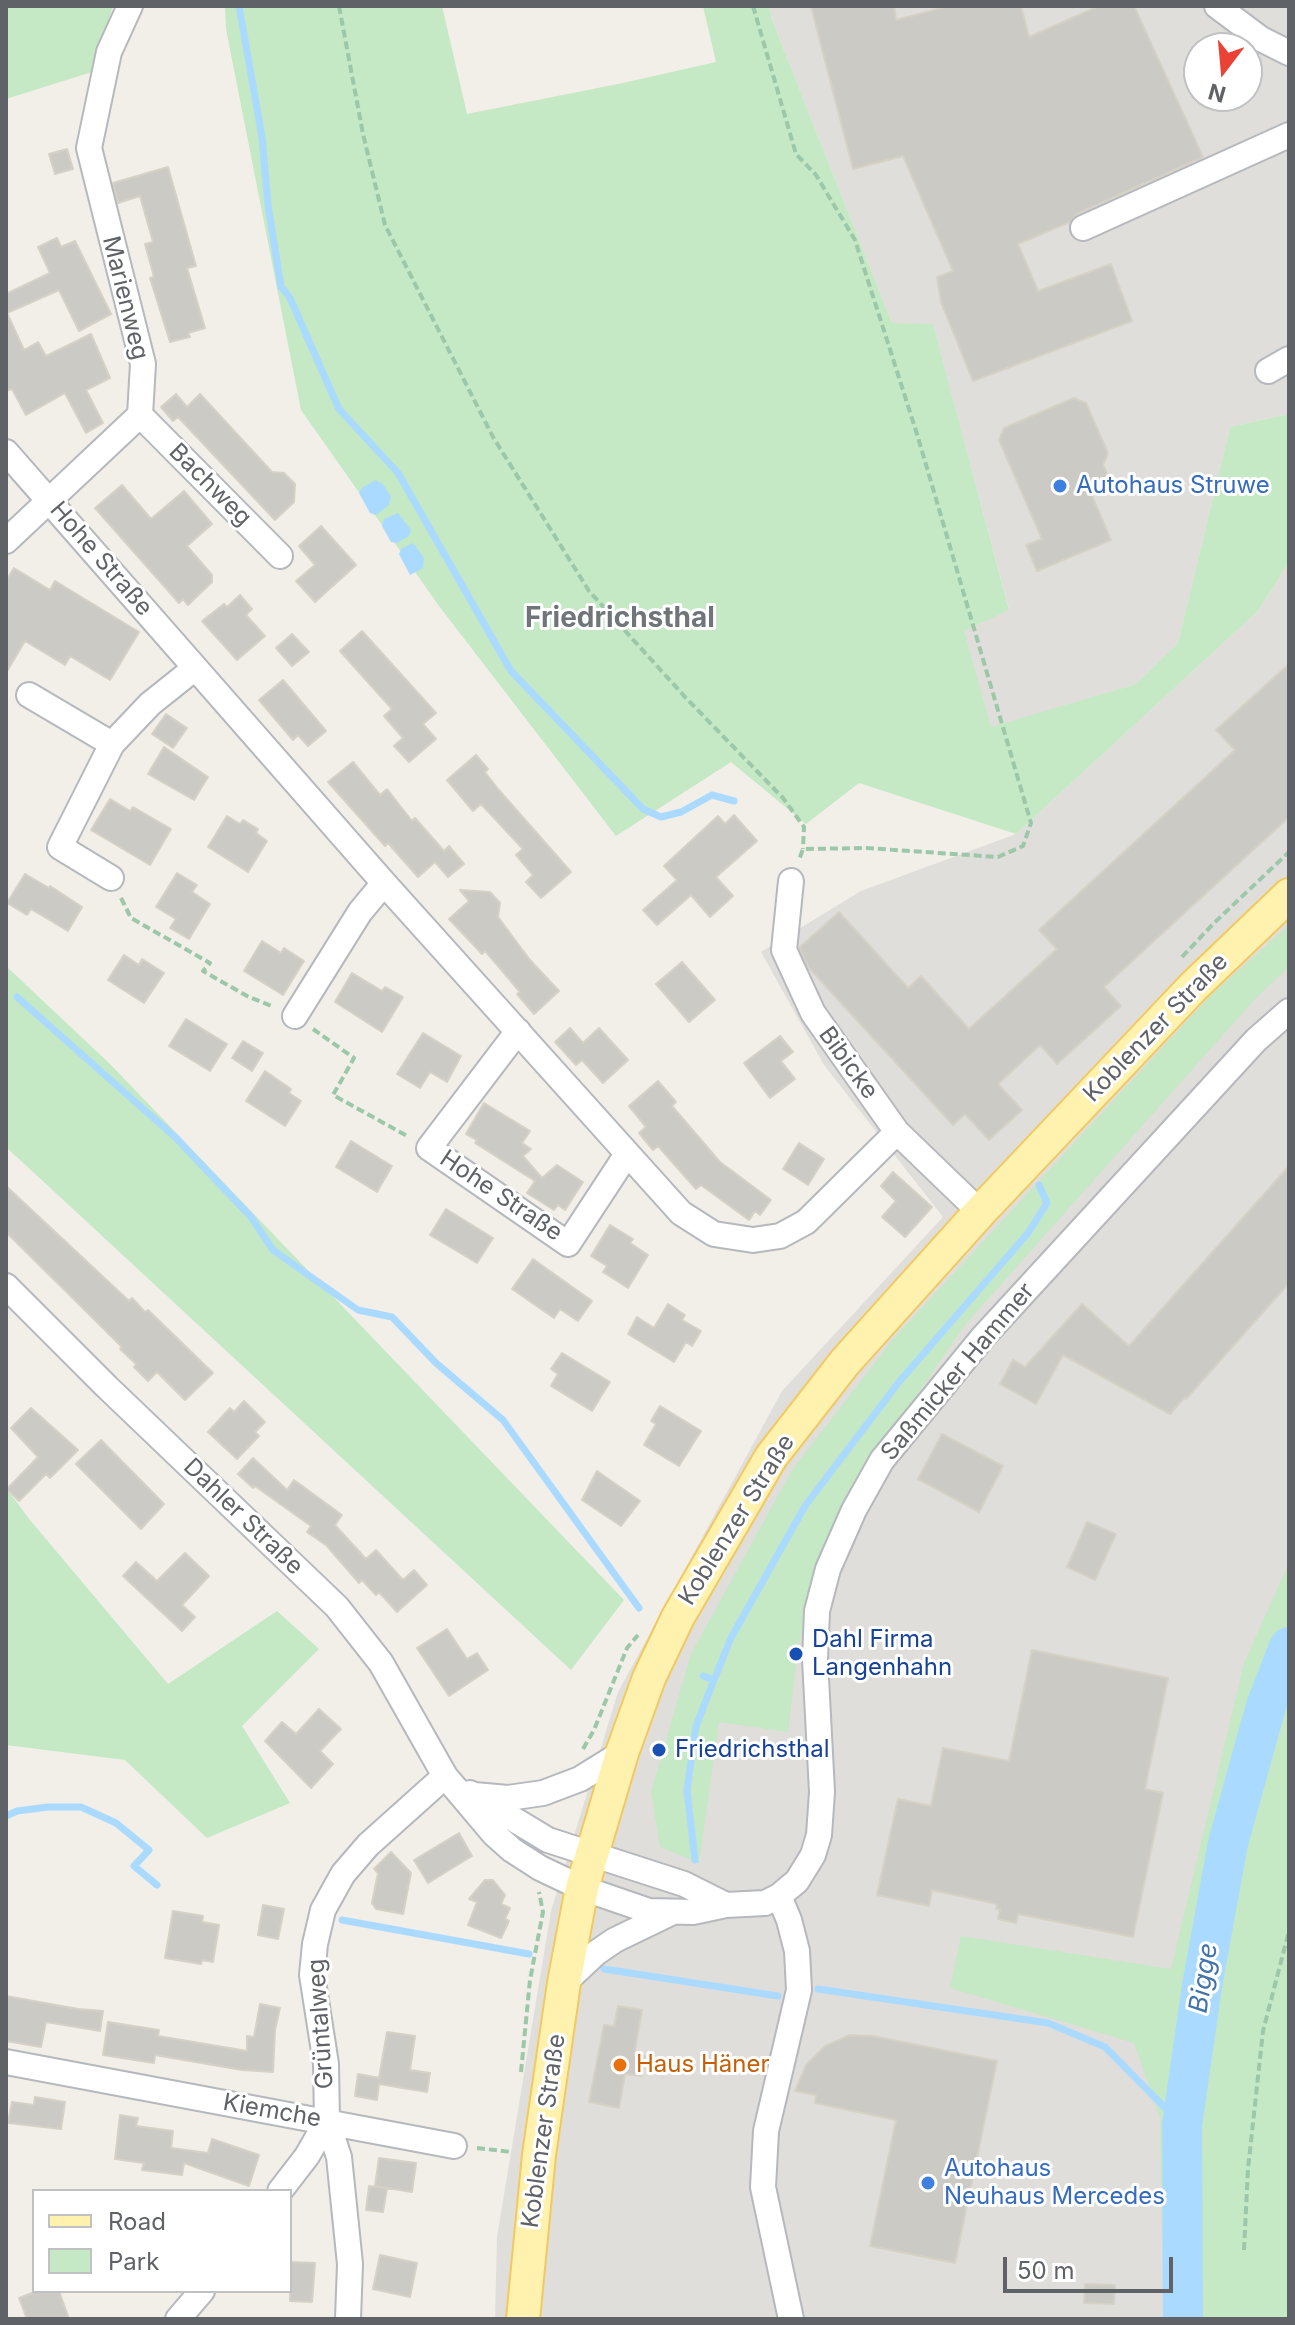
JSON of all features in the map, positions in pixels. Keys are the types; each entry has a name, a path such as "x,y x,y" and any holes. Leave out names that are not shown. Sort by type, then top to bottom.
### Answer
{"main road":[{"name":"Koblenzer Straße","path":"523,2319 539,2155 564,1983 582,1888 622,1753 649,1678 673,1627 771,1457 845,1362 980,1212 1193,987 1289,895"}],"street":[{"name":"Marienweg","path":"130,6 109,52 89,148 143,364 140,415"},
{"path":"1217,6 1261,39 1289,53"},
{"path":"1083,228 1289,135"},
{"path":"6,541 140,415"},
{"name":"Bachweg","path":"140,415 280,556"},
{"name":"Hohe Straße","path":"6,452 384,883 681,1213 714,1234 753,1240 780,1236 806,1222 897,1132"},
{"path":"111,878 60,847 112,744 150,704 195,668"},
{"path":"29,695 112,744"},
{"name":"Bibicke","path":"791,881 784,950 813,1013 897,1132 980,1212"},
{"path":"295,1016 360,912 384,883"},
{"name":"Saßmicker Hammer","path":"779,1896 806,1869 819,1835 822,1816 815,1659 817,1611 828,1569 854,1510 882,1460 983,1337 1246,1051 1289,1011"},
{"name":"Hohe Straße","path":"518,1031 429,1148 568,1244 627,1154"},
{"name":"Dahler Straße","path":"6,1286 337,1607 381,1663 445,1776 494,1834 540,1868 582,1888"},
{"path":"472,1795 508,1798 543,1793 580,1779 622,1753"},
{"name":"Dahler Straße","path":"445,1776 548,1840 591,1856"},
{"name":"Grüntalweg","path":"348,2319 350,2264 339,2157 327,2121 326,2064 312,1975 315,1944 323,1910 343,1874 368,1845 445,1776"},
{"path":"591,1856 684,1884 726,1905"},
{"path":"582,1888 625,1905 671,1913 765,1903 779,1896 797,1951 799,1990 766,2131 763,2187 791,2319"},
{"path":"564,1983 615,1940 671,1913"},
{"name":"Kiemche","path":"6,2062 454,2146"},
{"path":"282,2189 307,2156 327,2121"},
{"path":"178,2319 200,2293"}],"path":[{"path":"339,6 363,134 385,225 493,437 589,591 783,798 804,827 803,849 791,881"},
{"path":"753,6 796,154 816,175 855,240 917,434 1031,823 1023,846 998,857 866,848 803,849"},
{"path":"1180,960 1289,852"},
{"path":"111,878 131,918 210,963 203,971 247,996 295,1016 354,1058 333,1095 429,1148"},
{"path":"580,1753 594,1730 627,1648 641,1630"},
{"path":"521,2074 530,1980 543,1912 543,1902 534,1885 540,1868"},
{"path":"1244,2250 1248,2169 1263,2031 1289,1931"},
{"path":"454,2146 539,2155"}],"shaded area":[{"path":"769,6 1289,6 1289,414 1230,427 1178,643 1136,684 991,728 963,631 1009,609 933,325 892,323"},
{"path":"1289,562 1289,2319 495,2319 497,2237 551,1911 618,1692 782,1391 943,1217 824,1065 761,952 861,891 1016,834 1258,611"}],"green space":[{"path":"6,6 113,6 92,72 6,99"},
{"path":"225,6 442,6 467,114 716,62 703,6 769,6 892,323 933,324 1009,610 964,631 991,727 1136,684 1178,643 1230,427 1289,414 1289,562 1258,611 1016,834 859,783 806,824 731,762 616,836 439,606 301,410 226,29"},
{"path":"1289,925 1289,967 1255,999 964,1326 875,1456 818,1562 798,1647 788,1732 719,1722 699,1863 660,1847 651,1792 691,1654 792,1470 894,1338 1211,995"},
{"path":"6,966 111,1065 624,1600 571,1670 6,1147"},
{"path":"6,1488 168,1684 277,1611 319,1649 242,1726 290,1803 207,1838 125,1760 6,1745"},
{"path":"1289,1563 1289,2319 1163,2319 1160,2118 1134,2043 950,1988 961,1936 1171,1969 1244,1663"}],"water":[{"path":"375,480 382,483 391,497 389,505 376,515 370,513 359,493"},
{"path":"398,513 411,530 409,536 397,543 391,542 382,526 384,519"},
{"path":"413,543 424,558 423,568 410,575 399,554 401,549"}],"building":[{"path":"811,6 894,6 896,20 949,6 1021,6 1029,37 1099,6 1134,6 1203,157 1018,244 1038,291 1111,264 1132,321 973,381 941,302 937,277 953,271 903,156 853,169"},
{"path":"67,149 73,169 55,174 49,154"},
{"path":"168,167 196,266 187,268 205,328 188,333 190,337 170,342 150,278 154,277 145,244 153,242 140,196 118,203 113,183"},
{"path":"57,238 61,247 75,241 111,314 79,331 59,290 7,313 24,350 38,342 46,356 91,334 110,378 86,390 103,423 86,433 65,393 26,415 12,389 6,391 6,294 50,273 38,247"},
{"path":"176,394 187,407 200,394 272,472 284,473 295,484 294,502 275,520 178,417 173,421 161,407"},
{"name":"Autohaus Struwe","path":"1074,398 1086,403 1108,453 1103,465 1111,482 1090,491 1111,540 1037,571 1026,545 1042,539 999,440 1004,428"},
{"path":"122,485 151,519 184,491 212,524 187,546 212,575 212,582 188,605 183,599 179,603 95,508"},
{"path":"321,526 356,565 315,602 296,581 315,565 299,546"},
{"path":"14,568 50,590 55,581 139,632 110,680 70,656 65,665 25,641 6,673 6,581"},
{"path":"240,595 252,609 246,615 265,636 237,660 202,621 224,604 227,607"},
{"path":"362,631 436,713 423,724 436,739 409,762 394,746 403,738 384,716 392,709 340,651"},
{"path":"292,634 309,652 292,666 276,648"},
{"path":"1289,664 1289,817 1104,987 1121,1006 1057,1064 1040,1045 998,1084 1022,1110 989,1140 965,1114 953,1125 809,968 799,948 839,912 908,988 921,976 969,1029 1057,949 1039,930 1235,750 1216,730"},
{"path":"283,680 326,731 308,746 298,735 293,740 259,700"},
{"path":"166,714 187,728 173,748 152,734"},
{"path":"164,747 208,777 194,800 148,774"},
{"path":"476,755 488,769 485,772 498,789 571,872 541,898 526,882 533,875 516,855 523,849 481,804 473,811 447,780"},
{"path":"353,762 380,795 387,789 412,821 415,818 444,851 449,846 464,864 448,877 435,862 418,877 388,843 385,846 328,782"},
{"path":"110,799 130,811 133,807 171,829 150,865 91,830"},
{"path":"734,815 757,841 716,877 733,896 710,917 691,895 657,925 643,910 677,880 664,866 718,816 725,824"},
{"path":"227,816 240,824 243,820 258,829 256,833 267,841 248,872 208,847"},
{"path":"177,873 197,885 192,892 210,904 189,939 170,928 176,919 156,907"},
{"path":"25,874 82,907 68,931 31,909 27,915 7,903"},
{"path":"460,890 490,892 500,903 498,917 530,960 559,991 534,1014 517,994 520,992 485,951 482,954 449,919 469,901"},
{"path":"262,941 281,953 284,948 304,961 283,995 244,971"},
{"path":"124,955 139,965 142,959 164,973 144,1003 108,980"},
{"path":"682,962 715,1000 689,1022 656,984"},
{"path":"352,973 382,991 385,987 403,997 382,1032 335,1002"},
{"path":"186,1019 227,1044 210,1071 169,1046"},
{"path":"570,1028 583,1043 599,1028 628,1060 603,1083 582,1060 576,1065 555,1042"},
{"path":"423,1033 461,1056 447,1082 430,1072 420,1088 397,1074"},
{"path":"780,1036 793,1052 781,1061 795,1079 770,1098 744,1063"},
{"path":"243,1041 263,1053 252,1071 232,1058"},
{"path":"265,1071 291,1089 289,1093 301,1101 285,1126 246,1101"},
{"path":"658,1081 676,1102 672,1106 720,1162 771,1200 760,1215 755,1211 749,1220 701,1185 696,1189 658,1146 653,1150 639,1133 646,1127 629,1106"},
{"path":"484,1103 530,1131 522,1143 531,1149 523,1156 542,1178 557,1165 583,1182 565,1210 558,1205 554,1210 527,1193 535,1181 466,1134"},
{"path":"351,1141 392,1166 377,1192 336,1167"},
{"path":"799,1143 824,1159 808,1185 783,1169"},
{"path":"1289,1166 1289,1283 1170,1414 1063,1355 1036,1404 1000,1384 1013,1360 1025,1367 1082,1304 1129,1346"},
{"path":"893,1172 932,1207 905,1237 882,1217 896,1201 881,1186"},
{"path":"6,1186 129,1301 132,1298 145,1312 148,1310 213,1373 185,1400 157,1372 148,1381 120,1349 122,1347 6,1232"},
{"path":"446,1209 493,1238 477,1263 430,1235"},
{"path":"610,1225 633,1239 630,1243 648,1255 628,1288 603,1272 607,1266 591,1256"},
{"path":"533,1259 592,1301 578,1321 560,1309 554,1318 512,1289"},
{"path":"668,1304 685,1315 682,1320 701,1331 692,1346 686,1342 674,1362 628,1334 637,1317 654,1328"},
{"path":"562,1353 610,1382 592,1411 551,1386 558,1374 551,1369"},
{"path":"244,1401 265,1422 255,1432 259,1436 237,1459 208,1432 230,1408 234,1412"},
{"path":"660,1406 701,1431 679,1466 644,1445 656,1424 651,1421"},
{"path":"31,1408 78,1450 50,1478 46,1474 19,1501 7,1489 38,1457 11,1428"},
{"path":"942,1434 1003,1466 979,1512 918,1479"},
{"path":"101,1440 164,1504 141,1529 76,1464"},
{"path":"253,1458 287,1490 294,1480 342,1515 335,1525 366,1559 376,1550 403,1580 414,1570 427,1585 397,1612 379,1592 376,1595 362,1580 359,1583 327,1546 307,1532 311,1526 255,1486 253,1488 238,1474"},
{"path":"597,1471 640,1501 621,1526 582,1500"},
{"path":"1087,1522 1116,1534 1095,1580 1067,1567"},
{"path":"185,1553 209,1576 182,1605 195,1617 182,1631 123,1576 136,1562 157,1581"},
{"path":"447,1629 467,1659 477,1653 488,1670 449,1696 417,1648"},
{"path":"1032,1650 1168,1678 1145,1789 1163,1793 1133,1937 1018,1914 1016,1923 998,1919 1000,1909 996,1909 997,1904 932,1890 929,1906 877,1895 898,1799 931,1806 943,1748 1009,1761"},
{"path":"319,1709 341,1729 320,1751 333,1764 311,1788 265,1741 282,1722 296,1734"},
{"path":"459,1833 472,1856 428,1883 414,1860"},
{"path":"391,1852 411,1873 403,1914 376,1909 372,1903 378,1873 374,1869"},
{"path":"485,1880 493,1880 505,1895 501,1904 510,1908 505,1919 509,1921 501,1938 468,1925 477,1902 469,1899"},
{"path":"263,1905 284,1909 278,1939 258,1935"},
{"path":"173,1911 203,1916 202,1922 219,1925 213,1962 202,1960 201,1964 165,1958"},
{"path":"6,1996 103,2011 100,2031 46,2022 41,2047 6,2041"},
{"path":"260,2004 280,2008 275,2030 273,2072 242,2070 155,2055 154,2063 103,2055 108,2022 159,2030 158,2036 247,2051 247,2036 254,2037"},
{"name":"Haus Häner","path":"618,2006 642,2010 634,2055 645,2056 641,2076 625,2074 619,2108 589,2102 604,2025 614,2026"},
{"path":"387,2032 415,2036 410,2070 430,2073 427,2092 379,2084 377,2100 355,2096 358,2074 379,2078"},
{"name":"Autohaus Neuhaus Mercedes","path":"850,2035 873,2036 997,2061 955,2263 870,2246 896,2120 815,2103 816,2095 795,2091 806,2065 825,2046"},
{"path":"35,2097 65,2102 61,2129 8,2123 12,2102 34,2105"},
{"path":"120,2115 138,2118 136,2126 173,2131 171,2148 208,2153 212,2139 259,2155 249,2186 184,2163 182,2175 142,2170 144,2163 115,2159"},
{"path":"379,2158 416,2163 412,2192 375,2186"},
{"path":"369,2186 387,2188 383,2212 366,2210"},
{"path":"380,2255 417,2263 410,2297 373,2289"},
{"path":"292,2262 315,2263 312,2302 290,2301"},
{"path":"1085,2284 1115,2285 1114,2304 1084,2303"},
{"path":"32,2293 60,2293 69,2319 27,2319 19,2298"}],"waterway":[{"path":"239,6 262,137 268,205 281,287 289,296 339,409 398,473 511,671 643,809 661,817 681,812 712,795 734,801"},
{"path":"17,997 176,1138 251,1217 273,1250 358,1310 392,1317 436,1363 503,1420 639,1608"},
{"path":"714,1680 731,1638 805,1506 899,1382 1028,1233 1047,1203 1039,1185"},
{"name":"Bigge","path":"1183,2319 1182,2125 1202,1986 1228,1843 1266,1706 1289,1647"},
{"path":"695,1860 687,1790 696,1726 714,1680 703,1676"},
{"path":"6,1816 17,1811 48,1807 81,1807 116,1823 149,1850 134,1866 157,1885"},
{"path":"342,1920 529,1954"},
{"path":"604,1969 778,1996"},
{"path":"818,1989 1048,2023 1105,2047 1182,2125"}],"place":[{"name":"Autohaus Struwe","path":"1060,486"},
{"name":"Dahl Firma Langenhahn","path":"796,1654"},
{"name":"Friedrichsthal","path":"659,1750"},
{"name":"Haus Häner","path":"620,2065"},
{"name":"Autohaus Neuhaus Mercedes","path":"928,2183"}],"district":[{"name":"Friedrichsthal","path":"620,619"}]}
